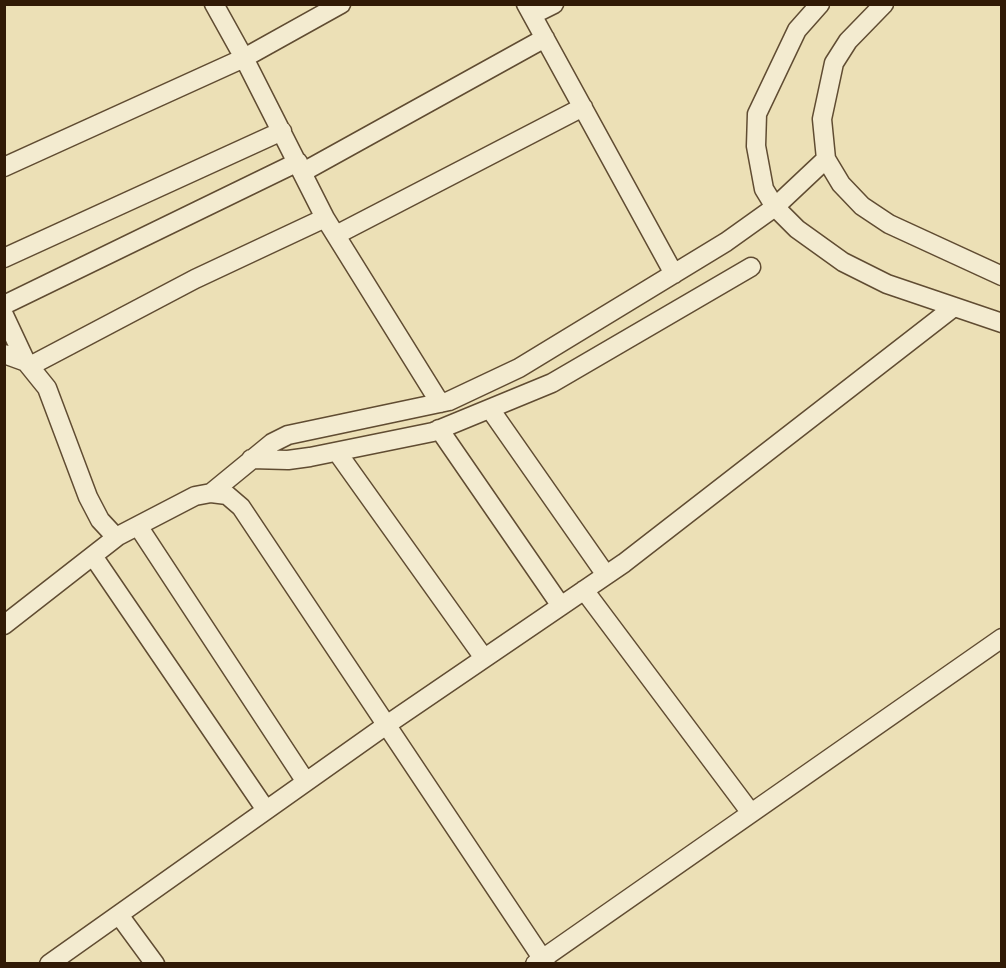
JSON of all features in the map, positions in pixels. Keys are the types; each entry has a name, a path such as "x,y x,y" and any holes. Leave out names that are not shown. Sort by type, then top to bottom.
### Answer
{"street":[{"path":"214,4 301,167 325,218 440,403"},
{"path":"4,167 244,58 341,4"},
{"path":"554,4 529,10 674,274"},
{"path":"820,4 797,30 757,114 759,167 764,189 776,207 797,229 843,262 887,284 1002,323"},
{"path":"884,4 848,41 834,63 822,119 826,159 840,184 862,206 889,224 1002,276"},
{"path":"4,305 301,167 545,38"},
{"path":"336,235 583,107"},
{"path":"4,258 282,131"},
{"path":"211,493 272,443 288,435 440,403 519,368 726,242 776,207 826,159"},
{"path":"4,354 28,364 195,279 325,218"},
{"path":"251,459 288,460 337,452 439,429 490,409 584,366 751,267"},
{"path":"49,963 385,726 606,575 954,307"},
{"path":"4,315 28,364 47,388 88,497 106,528 118,536"},
{"path":"490,409 606,575"},
{"path":"439,429 561,606"},
{"path":"337,452 484,658"},
{"path":"4,625 118,536 195,496 211,493 227,495 241,507 541,962 1002,638"},
{"path":"138,526 306,782"},
{"path":"93,556 266,810"},
{"path":"584,590 751,813"},
{"path":"119,915 155,963"}]}
